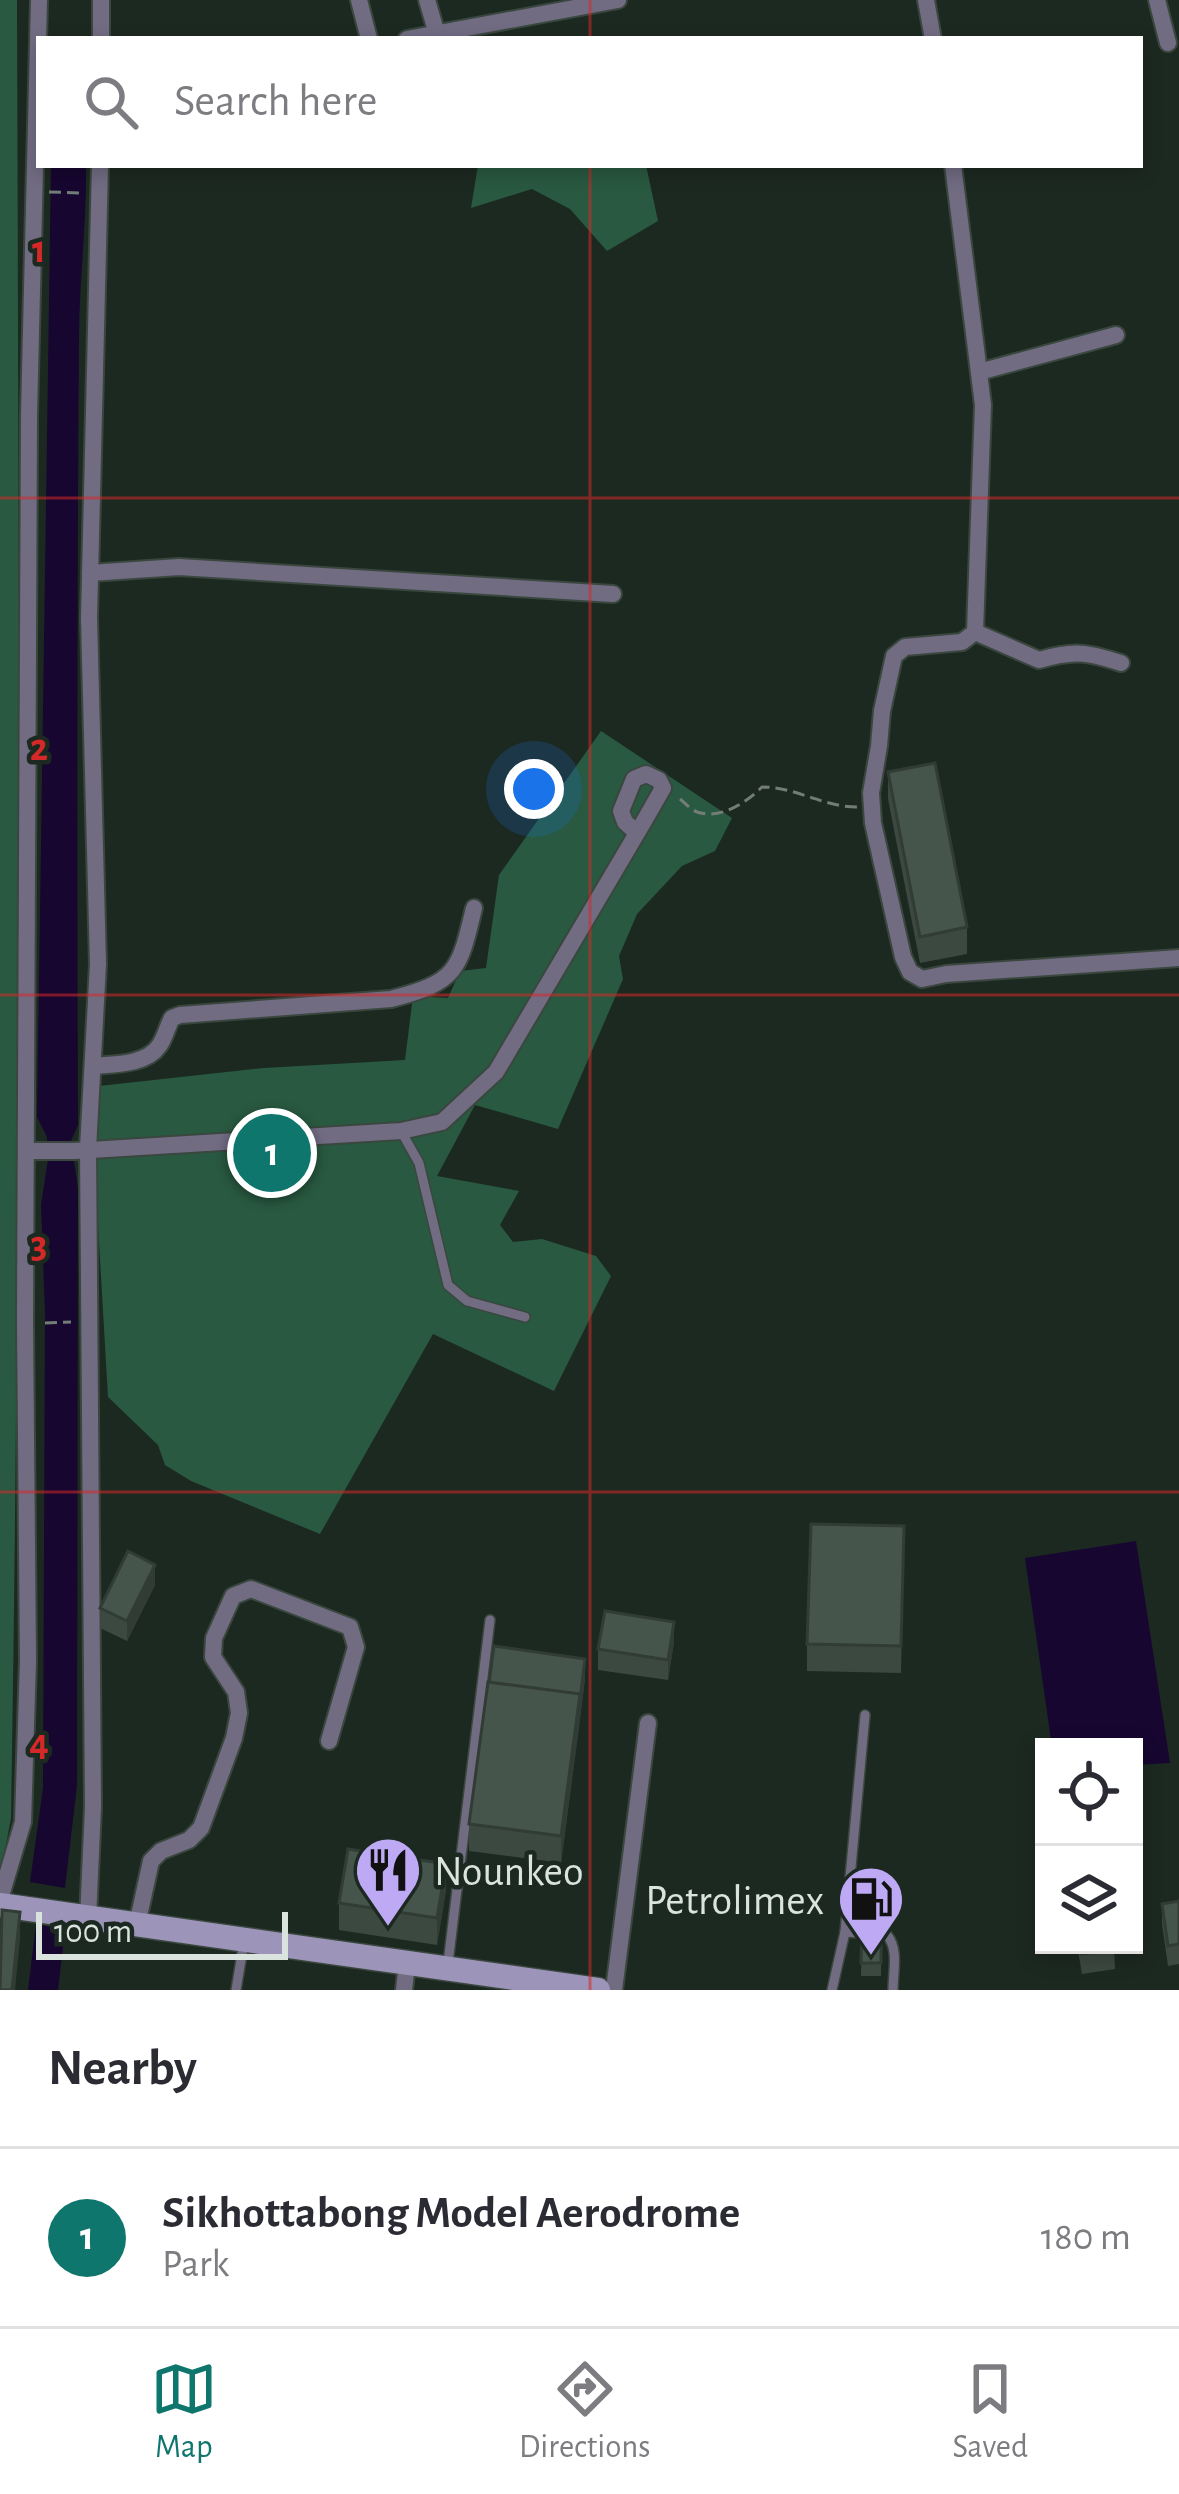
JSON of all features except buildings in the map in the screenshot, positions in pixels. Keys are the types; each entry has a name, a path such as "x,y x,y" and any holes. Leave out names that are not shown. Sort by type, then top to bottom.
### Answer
{"main road":[{"path":"0,1902 86,1919 598,1990"}],"street":[{"path":"38,36 39,0"},
{"path":"101,0 101,36"},
{"path":"359,0 368,36"},
{"path":"427,0 436,34"},
{"path":"424,36 618,0"},
{"path":"926,0 932,36"},
{"path":"1157,0 1168,43"},
{"path":"0,1902 22,1822 28,1660 25,1322 34,1151 29,438 36,131"},
{"path":"86,1919 93,1807 81,1150 93,1066 98,964 90,573 100,168"},
{"path":"953,168 983,440 975,632 967,641 905,647 894,656 881,711 872,806 903,957 910,971 922,979 1179,958"},
{"path":"979,372 1117,335"},
{"path":"90,573 179,567 613,594"},
{"path":"975,632 1039,660 1085,651 1121,663"},
{"path":"34,1151 400,1131 442,1122 496,1072 637,833 663,788 659,780 646,774 634,779 621,811 637,833"},
{"path":"93,1066 147,1056 157,1049 172,1018 179,1015 417,992 436,984 462,958 474,908"},
{"path":"137,1925 151,1861 161,1851 189,1840 200,1828 234,1738 239,1713 236,1692 213,1657 214,1637 233,1596 251,1588 350,1627 356,1647 329,1741"},
{"path":"614,1990 648,1723"},
{"path":"404,1990 407,1963"}],"lane":[{"path":"400,1131 419,1162 448,1285 466,1301 525,1317"},
{"path":"448,1969 490,1620"},
{"path":"832,1990 845,1932 865,1715"},
{"path":"845,1932 887,1935 892,1940 893,1990"},
{"path":"236,1990 244,1940"}],"path":[{"path":"45,192 87,194"},
{"path":"663,788 697,812 744,805 762,787 782,787 835,807 872,806"},
{"path":"38,1323 76,1322"}],"green space":[{"path":"0,0 17,0 19,682 11,1818 0,1877"},
{"path":"478,168 647,168 658,221 607,251 570,209 532,189 471,208"},
{"path":"601,731 732,818 715,851 682,866 637,914 619,956 623,979 558,1129 475,1105 437,1176 519,1191 500,1225 513,1242 542,1239 596,1256 611,1276 554,1391 433,1334 320,1534 191,1481 165,1465 158,1445 108,1397 90,1087 264,1068 405,1060 413,996 448,998 460,971 486,968 499,875"}],"shaded area":[{"path":"51,168 86,168 79,339 78,1125 71,1141 78,1189 77,1785 65,1888 30,1882 43,1788 45,1312 41,1205 48,1159 47,1137 37,1117"},
{"path":"1136,1541 1170,1763 1143,1764 1143,1738 1051,1738 1025,1558"},
{"path":"36,1924 65,1930 58,1990 28,1990"}],"place":[{"name":"Sikhottabong Model Aerodrome","path":"272,1153"},
{"name":"Nounkeo","path":"388,1929"},
{"name":"Petrolimex","path":"871,1958"}]}
